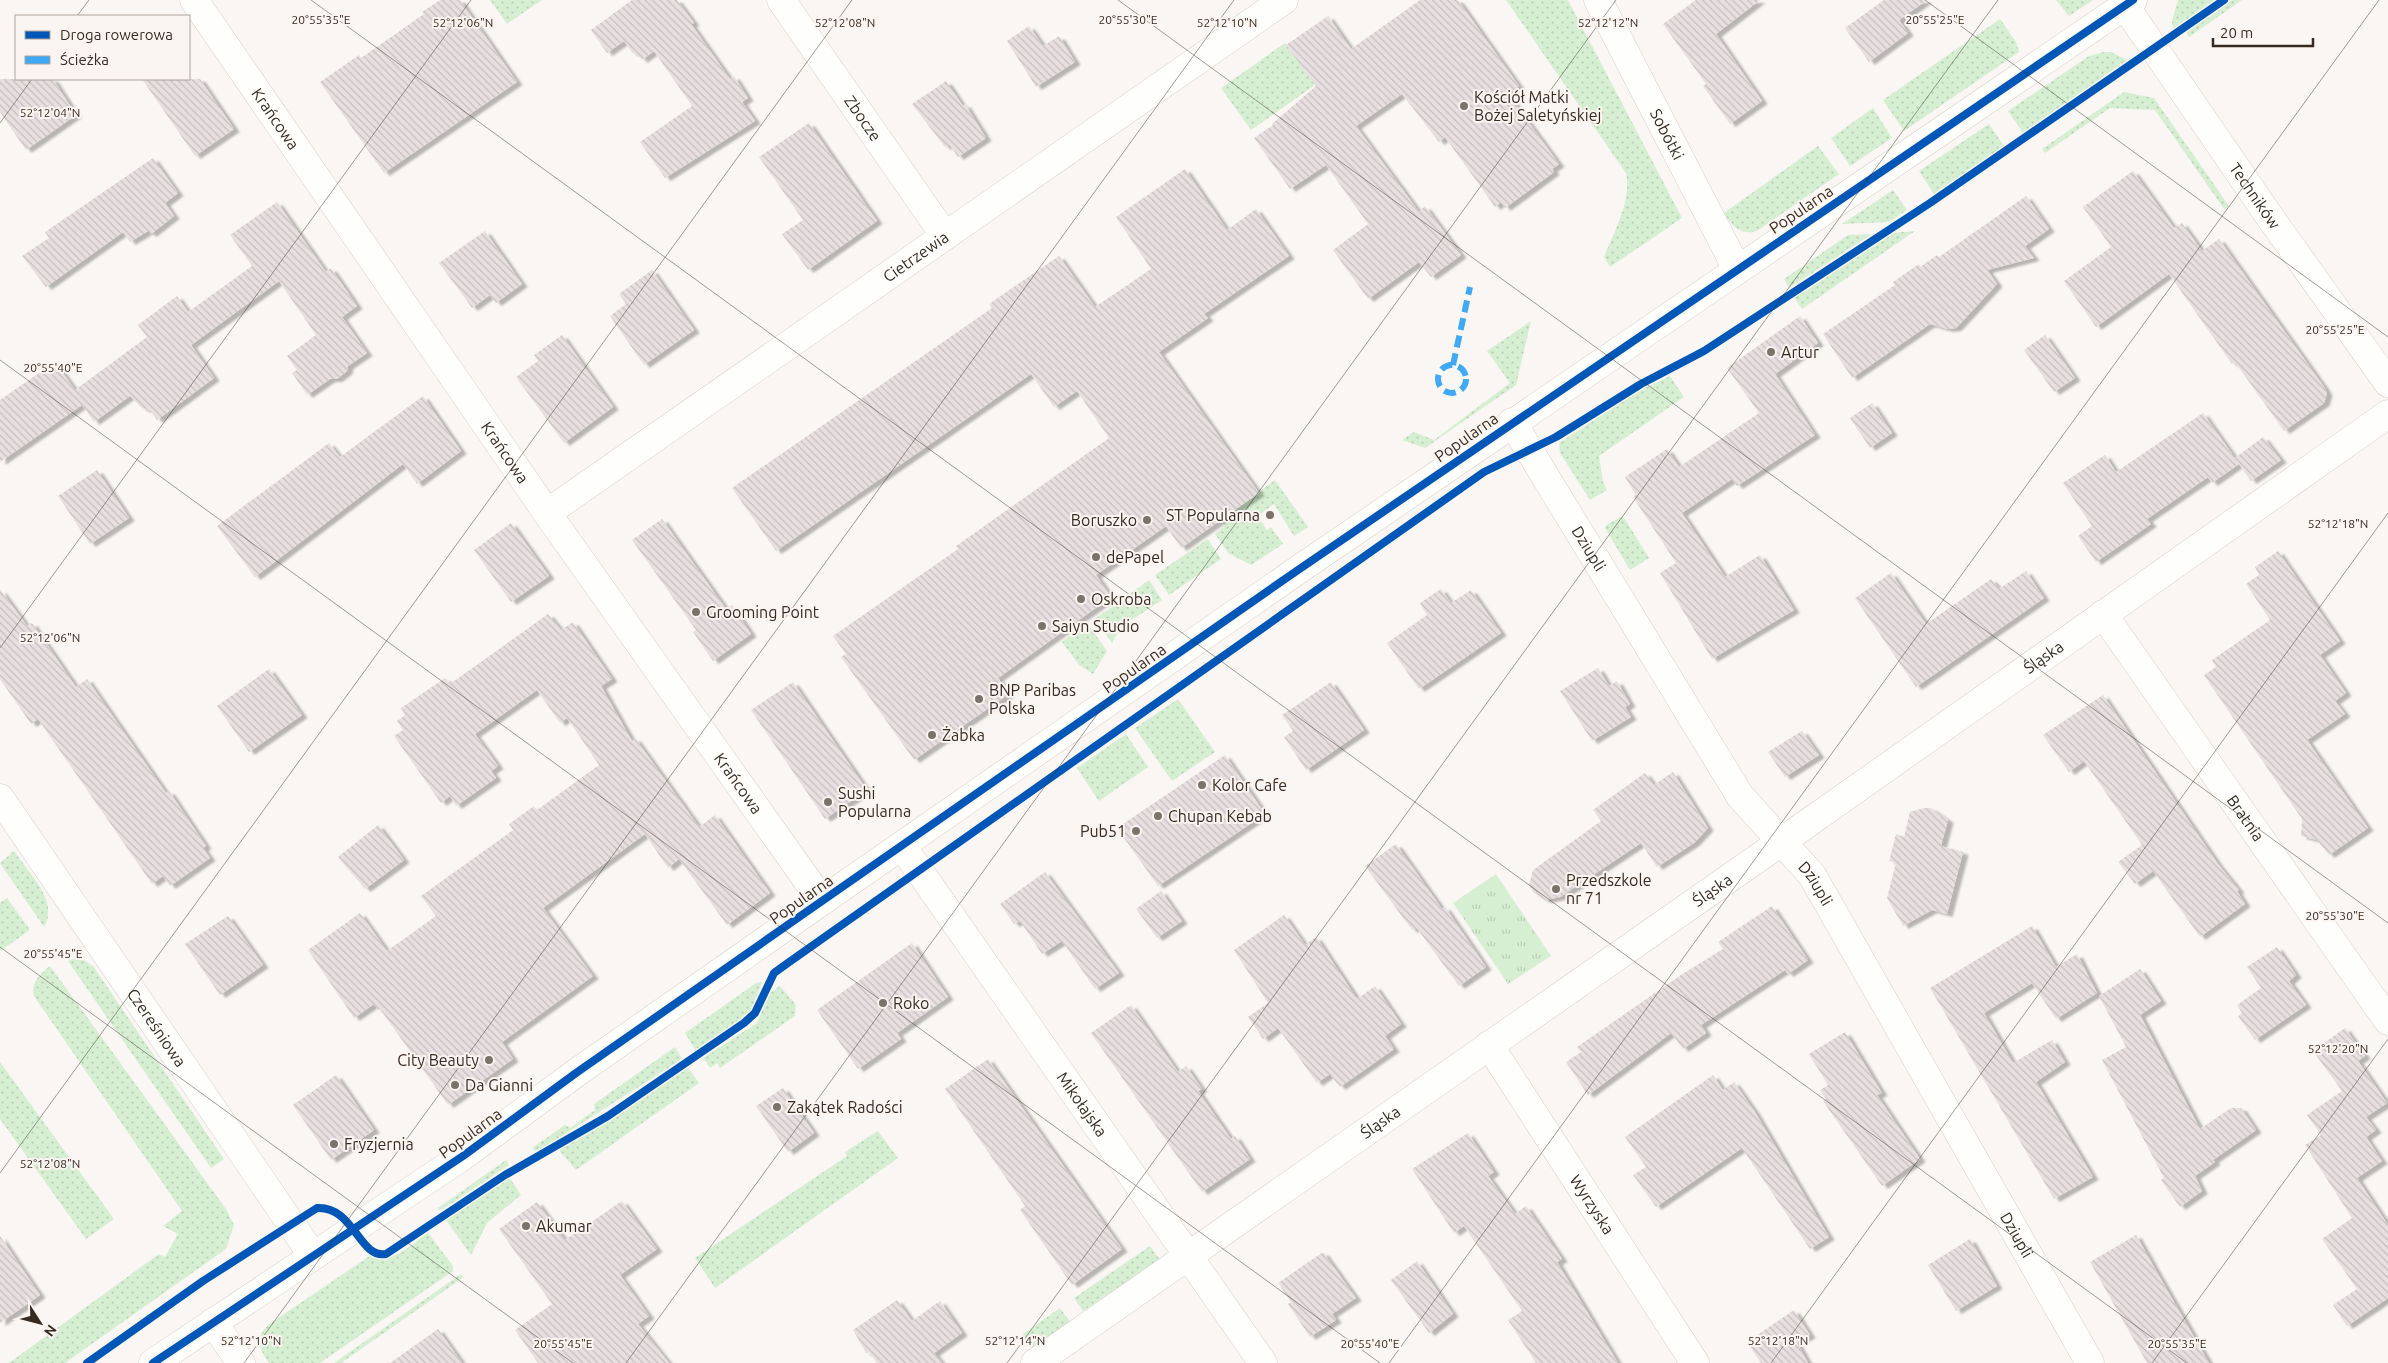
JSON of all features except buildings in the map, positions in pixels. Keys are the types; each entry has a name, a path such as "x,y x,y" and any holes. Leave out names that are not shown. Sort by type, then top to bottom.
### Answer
{"street":[{"name":"Krańcowa","path":"194,0 547,513 822,901"},
{"name":"Zbocze","path":"781,0 945,236"},
{"name":"Cietrzewia","path":"547,513 1284,0"},
{"name":"Sobótki","path":"1598,0 1738,269"},
{"name":"Popularna","path":"154,1363 463,1156 576,1073 1512,422 2129,3"},
{"name":"Techników","path":"2129,3 2267,213 2388,383"},
{"name":"Śląska","path":"1035,1363 1781,842 2388,414"},
{"name":"Dziupli","path":"1512,422 1740,796 1812,876 2090,1363"},
{"name":"Bratnia","path":"2103,614 2388,1021"},
{"name":"Czereśniowa","path":"0,798 313,1256"},
{"name":"Mikołajska","path":"902,846 1263,1363"},
{"name":"Wyrzyska","path":"1489,1045 1695,1363"},
{"path":"213,1322 241,1363"}],"green space":[{"path":"490,0 542,0 507,24"},
{"path":"1506,0 1568,0 1682,218 1610,267 1604,257 1624,205 1627,184 1626,173"},
{"path":"2056,0 2093,0 2069,16"},
{"path":"2178,0 2215,0 2173,29 2172,21"},
{"path":"2232,0 2242,0 2189,37 2186,32"},
{"path":"2000,19 2016,42 2019,52 1904,131 1883,100"},
{"path":"1285,43 1315,85 1251,130 1221,88"},
{"path":"2111,52 2127,60 2023,133 2008,111 2089,56"},
{"path":"2124,92 2154,98 2229,206 2224,209 2155,110 2110,108 2045,153 2042,149"},
{"path":"1873,108 1892,138 1850,166 1831,138"},
{"path":"1989,124 2004,146 1934,194 1919,171"},
{"path":"1818,146 1839,174 1757,231 1742,231 1730,222 1724,213"},
{"path":"1893,190 1907,210 1889,222 1842,224"},
{"path":"1915,231 1802,309 1794,297 1892,233"},
{"path":"1872,234 1789,288 1784,279 1848,235"},
{"path":"1531,321 1516,385 1425,448 1402,440 1414,432 1434,440 1510,383 1487,351"},
{"path":"1670,376 1684,397 1599,456 1603,482 1607,490 1590,500 1560,453 1559,443 1638,391"},
{"path":"1275,480 1308,527 1294,536 1274,504 1257,516 1267,530 1271,527 1283,544 1251,565 1228,553 1215,534 1225,526 1221,520"},
{"path":"1623,516 1649,558 1630,570 1605,528 1606,525"},
{"path":"1208,539 1221,559 1169,595 1155,575"},
{"path":"1149,580 1162,600 1121,627 1112,643 1095,619"},
{"path":"1088,624 1107,651 1093,674 1079,665 1062,642"},
{"path":"1178,699 1215,752 1172,781 1135,728"},
{"path":"1126,734 1148,767 1099,801 1077,768"},
{"path":"14,851 34,878 45,898 48,917 44,927 0,863"},
{"path":"1496,874 1551,956 1508,984 1453,903"},
{"path":"7,898 30,930 0,951 0,903"},
{"path":"76,958 84,960 93,966 224,1159 211,1168 68,961"},
{"path":"50,966 226,1209 234,1225 226,1249 65,1363 9,1363 159,1254 165,1257 178,1234 163,1226 182,1211 34,996 35,983 40,975"},
{"path":"762,982 752,1008 744,1018 696,1051 685,1033 756,983"},
{"path":"780,986 796,1005 795,1016 720,1068 717,1063 710,1068 703,1058 757,1023 770,993"},
{"path":"675,1047 682,1059 537,1152 532,1148 565,1125 570,1128 595,1110 594,1104"},
{"path":"0,1062 114,1219 86,1239 0,1119"},
{"path":"688,1068 699,1083 576,1170 559,1150"},
{"path":"878,1131 898,1158 715,1288 695,1258 847,1156 845,1152"},
{"path":"506,1160 509,1165 440,1211 438,1208"},
{"path":"509,1177 521,1195 487,1223 471,1255 446,1220"},
{"path":"428,1233 453,1266 453,1271 320,1363 269,1363 260,1344 261,1335 268,1325 371,1255 378,1258 393,1256"},
{"path":"1150,1246 1160,1260 1083,1311 1074,1298"},
{"path":"461,1274 464,1277 341,1363 334,1363"},
{"path":"1060,1308 1070,1322 1033,1348 1023,1334"}],"marked path":[{"path":"1453,365 1470,287"},
{"path":"1452,365 1462,369 1466,379 1462,389 1452,393 1442,389 1438,379 1442,369 1452,365"}],"cycle path":[{"path":"153,1363 463,1156 576,1073 1298,570 2133,0"},
{"path":"87,1363 203,1281 317,1208 329,1210 340,1215 369,1249 377,1253 386,1254 505,1175 608,1116 744,1023 755,1013 774,973 1484,472 1556,437 1641,384 1704,351 1930,203 2224,0"}],"place":[{"name":"Kościół Matki Bożej Saletyńskiej","path":"1464,106"},
{"name":"Artur","path":"1771,352"},
{"name":"ST Popularna","path":"1270,515"},
{"name":"Boruszko","path":"1147,520"},
{"name":"dePapel","path":"1096,557"},
{"name":"Oskroba","path":"1081,599"},
{"name":"Grooming Point","path":"696,612"},
{"name":"Saiyn Studio","path":"1042,626"},
{"name":"BNP Paribas Polska","path":"979,699"},
{"name":"Żabka","path":"932,735"},
{"name":"Kolor Cafe","path":"1202,785"},
{"name":"Sushi Popularna","path":"828,802"},
{"name":"Chupan Kebab","path":"1158,816"},
{"name":"Pub51","path":"1136,831"},
{"name":"Przedszkole nr 71","path":"1556,889"},
{"name":"Roko","path":"883,1003"},
{"name":"City Beauty","path":"489,1060"},
{"name":"Da Gianni","path":"455,1085"},
{"name":"Zakątek Radości","path":"777,1107"},
{"name":"Fryzjernia","path":"334,1144"},
{"name":"Akumar","path":"526,1226"}]}
